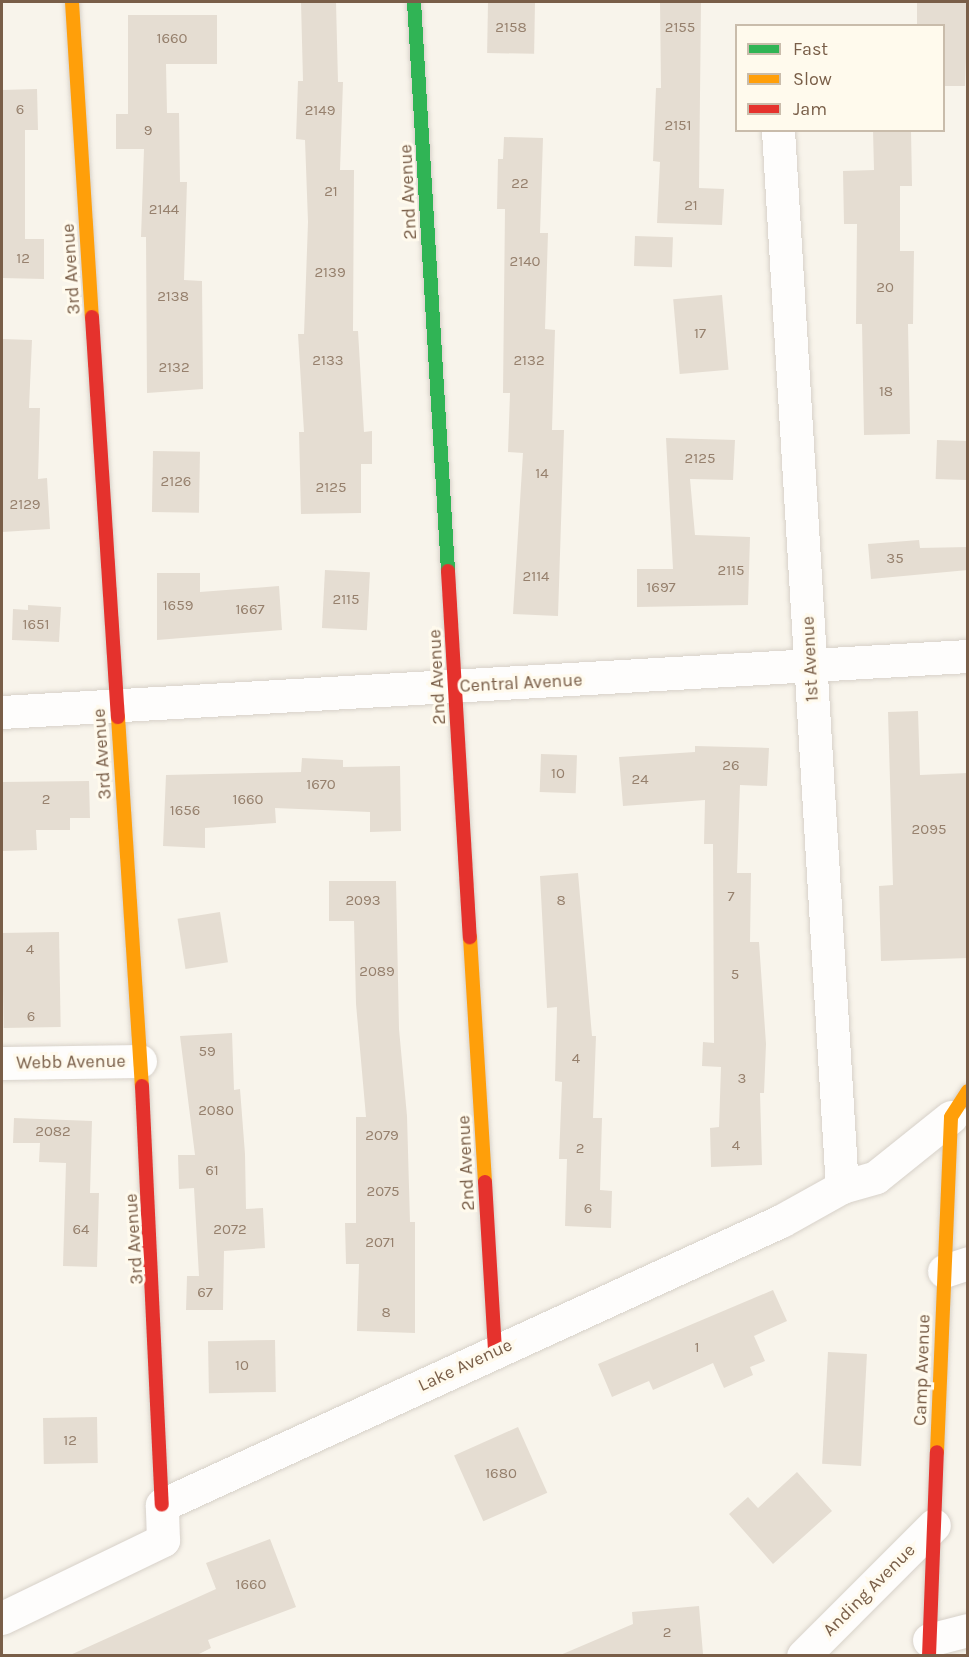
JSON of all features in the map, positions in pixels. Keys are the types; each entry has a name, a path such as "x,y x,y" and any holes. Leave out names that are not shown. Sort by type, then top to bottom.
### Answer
{"street":[{"name":"3rd Avenue","path":"72,2 155,1286 162,1505"},
{"name":"2nd Avenue","path":"414,2 495,1351"},
{"name":"1st Avenue","path":"778,132 842,1187"},
{"name":"Central Avenue","path":"2,712 968,656"},
{"name":"Webb Avenue","path":"2,1063 140,1061"},
{"name":"Lake Avenue","path":"162,1505 781,1221 842,1187 876,1177 959,1104"},
{"name":"Camp Avenue","path":"929,1648 934,1525 956,1267 959,1104"},
{"path":"2,1618 163,1540 162,1505"},
{"name":"Anding Avenue","path":"803,1656 934,1525"},
{"path":"929,1648 968,1630"}],"building":[{"path":"301,2 336,2 338,82 343,82 340,170 354,170 353,331 358,331 364,432 372,431 372,464 361,464 361,513 301,514 299,432 304,432 298,334 304,334 308,222 305,140 296,139 298,81 303,81"},
{"path":"488,2 535,3 534,54 487,53"},
{"path":"660,2 701,2 699,188 724,189 722,225 657,223 660,162 653,161 656,88 661,88"},
{"path":"917,2 968,2 965,86 945,86 945,24 917,24"},
{"path":"128,15 217,15 217,64 166,64 167,113 179,113 180,182 187,182 184,280 202,281 203,389 147,393 146,237 141,237 144,149 116,149 116,114 128,114"},
{"path":"37,89 38,130 25,130 25,239 44,239 44,279 2,278 2,90"},
{"path":"873,132 911,132 912,186 900,186 900,251 914,251 913,324 908,324 910,434 864,435 862,324 856,324 857,224 844,224 843,171 874,170"},
{"path":"504,137 543,138 540,233 548,233 545,329 555,330 552,430 564,430 558,616 513,614 523,453 508,452 510,393 503,393 505,209 497,209 498,159 503,159"},
{"path":"635,236 673,237 672,267 634,266"},
{"path":"722,295 729,370 680,374 673,299"},
{"path":"2,339 32,340 29,408 40,408 38,479 47,478 50,529 2,532"},
{"path":"666,438 735,440 733,480 690,479 695,535 750,537 748,605 637,607 637,569 673,569"},
{"path":"937,440 968,441 967,480 936,479"},
{"path":"153,451 200,452 199,513 152,512"},
{"path":"919,540 920,548 968,547 968,570 871,579 868,544"},
{"path":"325,570 370,572 367,630 322,628"},
{"path":"157,573 200,573 200,592 279,586 282,630 157,640"},
{"path":"28,605 61,607 59,642 12,640 13,609 28,610"},
{"path":"918,711 920,775 968,773 968,958 881,961 879,886 893,885 888,712"},
{"path":"695,746 769,748 767,786 740,785 737,873 751,873 750,942 759,942 766,1044 764,1093 760,1093 762,1165 711,1167 710,1128 719,1127 721,1067 702,1066 703,1042 714,1043 713,844 704,844 705,800 623,806 619,757 695,752"},
{"path":"541,754 577,755 576,793 540,792"},
{"path":"302,758 343,760 343,767 400,766 401,831 370,832 370,812 275,808 276,823 205,828 205,848 163,846 166,775 301,772"},
{"path":"89,781 90,818 70,818 70,830 36,830 37,850 2,851 2,782"},
{"path":"578,873 592,1036 596,1036 593,1118 602,1118 600,1190 612,1191 611,1228 565,1226 567,1159 559,1159 562,1082 555,1081 557,1007 547,1008 540,876"},
{"path":"329,881 396,881 399,1029 407,1116 410,1222 415,1222 415,1333 357,1331 359,1264 346,1264 345,1223 356,1223 356,1117 366,1117 356,1004 354,921 329,921"},
{"path":"220,912 228,962 186,969 178,919"},
{"path":"59,932 61,1027 4,1028 2,933"},
{"path":"232,1033 234,1090 240,1089 246,1209 263,1208 265,1248 224,1251 223,1310 186,1310 187,1276 199,1276 194,1188 179,1189 178,1155 195,1155 180,1036"},
{"path":"14,1118 92,1121 90,1193 99,1193 97,1267 63,1266 66,1163 39,1162 40,1143 13,1143"},
{"path":"773,1290 787,1321 754,1336 765,1361 750,1367 753,1375 724,1388 713,1363 653,1390 649,1381 612,1397 598,1364"},
{"path":"275,1340 276,1392 209,1393 208,1341"},
{"path":"828,1352 867,1354 861,1466 822,1464"},
{"path":"97,1417 98,1463 44,1464 43,1418"},
{"path":"518,1427 547,1493 483,1521 454,1455"},
{"path":"797,1472 832,1511 773,1564 729,1514 748,1497 758,1508"},
{"path":"270,1539 296,1607 208,1640 211,1648 195,1656 68,1656 216,1589 206,1563"},
{"path":"699,1606 703,1654 558,1656 633,1624 632,1612"}],"traffic: fast":[{"path":"414,2 448,571"}],"traffic: slow":[{"path":"72,2 92,317"},
{"path":"118,717 142,1086"},
{"path":"470,937 485,1182"},
{"path":"937,1452 951,1117 968,1091"}],"traffic: jam":[{"path":"92,317 118,717"},
{"path":"448,571 470,937"},
{"path":"142,1086 162,1505"},
{"path":"485,1182 495,1351"},
{"path":"929,1656 937,1452"}]}
